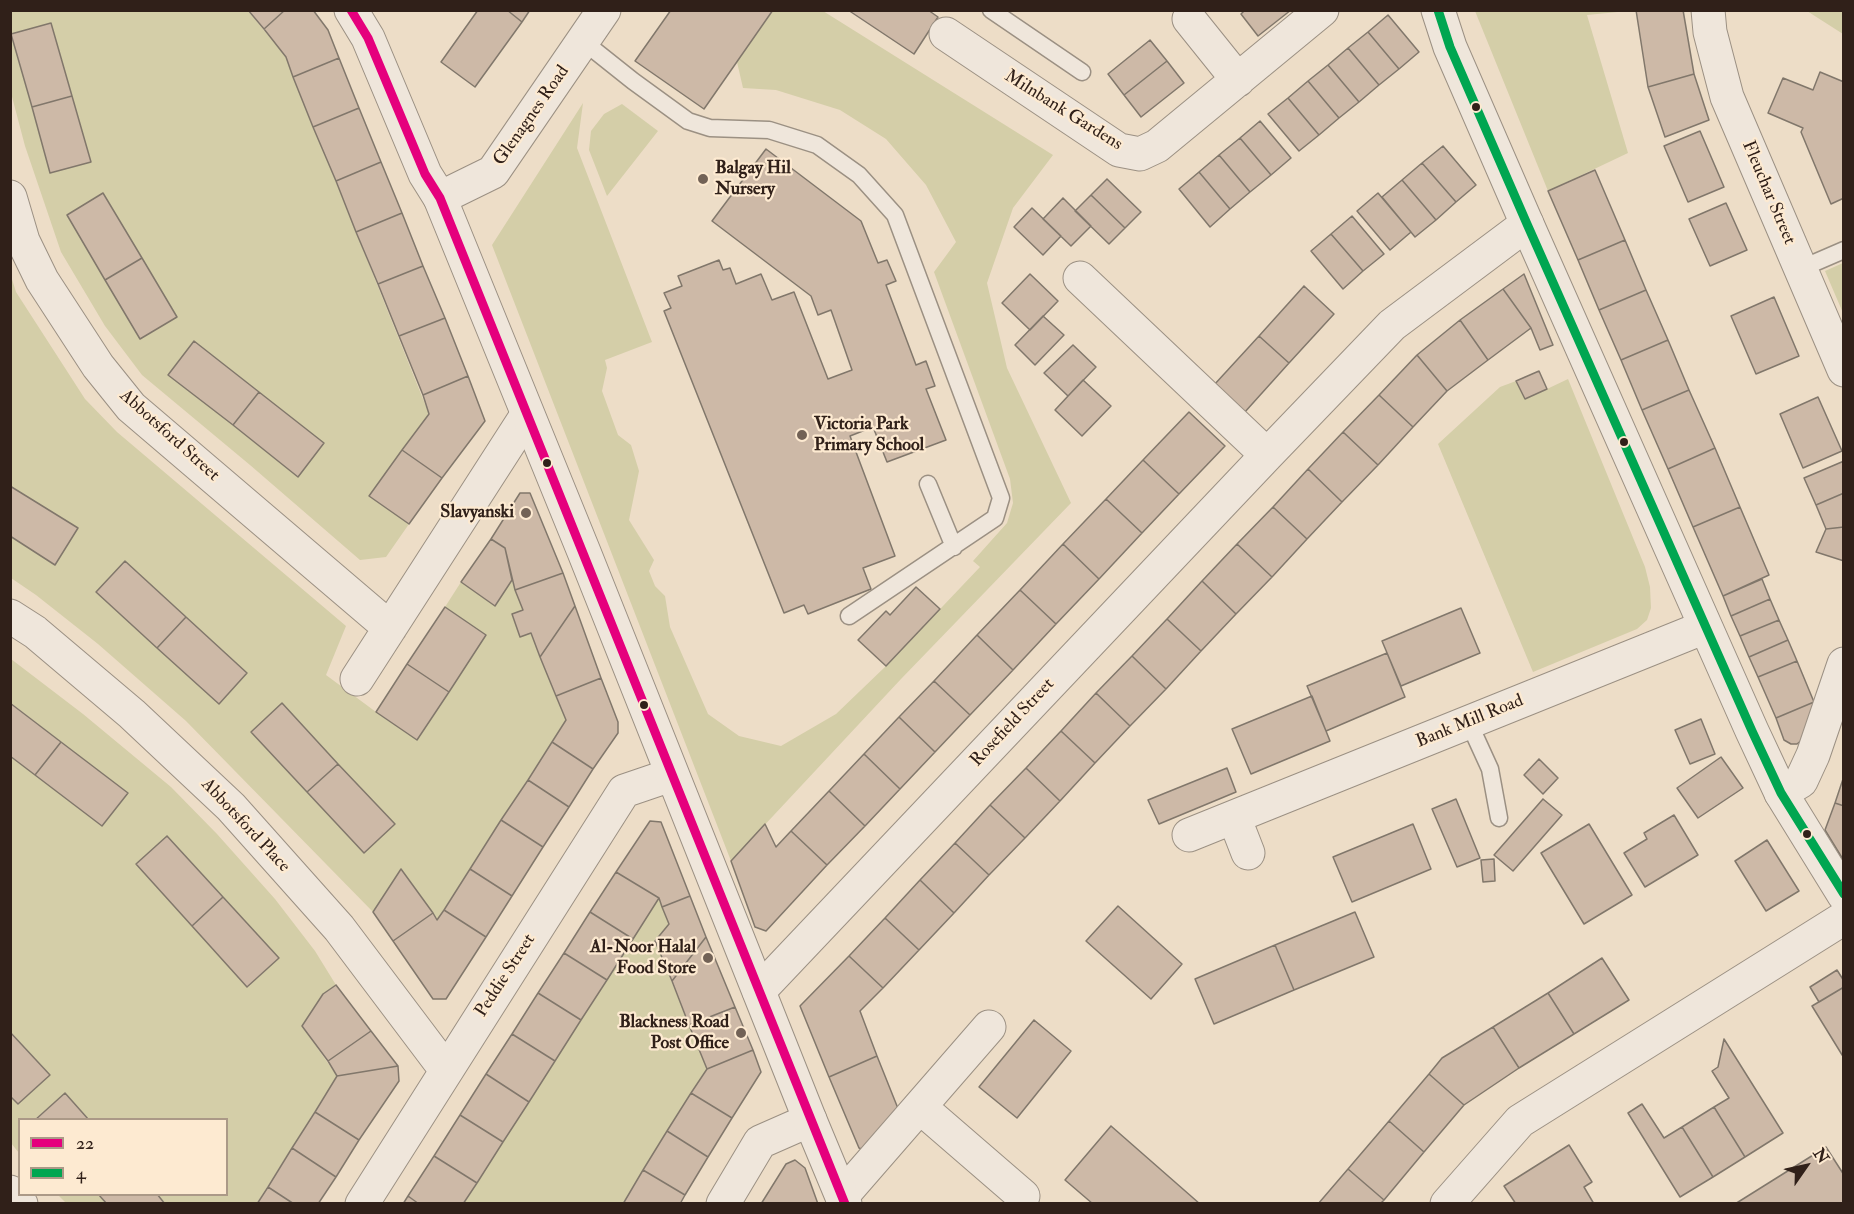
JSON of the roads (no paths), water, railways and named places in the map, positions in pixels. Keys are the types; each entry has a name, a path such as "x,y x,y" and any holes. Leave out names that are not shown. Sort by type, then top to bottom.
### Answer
{"street":[{"path":"351,10 368,38 425,174 440,198 844,1200 989,1027"},
{"name":"Glenagnes Road","path":"440,198 493,172 604,10"},
{"name":"Milnbank Gardens","path":"946,34 1119,150 1140,154 1158,146 1322,10"},
{"path":"1438,10 1450,47 1527,224 1781,794 1844,895"},
{"name":"Fleuchar Street","path":"1708,10 1710,32 1727,98 1844,370"},
{"path":"1189,19 1238,80"},
{"name":"Abbotsford Street","path":"10,197 23,241 42,280 98,366 132,407 390,628"},
{"name":"Rosefield Street","path":"759,991 1392,325 1527,224"},
{"path":"1080,278 1267,455"},
{"path":"357,679 527,415"},
{"name":"Abbotsford Place","path":"10,616 35,632 132,714 231,807 339,928 446,1070"},
{"name":"Bank Mill Road","path":"1189,836 1705,627"},
{"path":"1781,794 1801,781 1814,755 1844,664"},
{"name":"Peddie Street","path":"362,1203 624,791 672,775"},
{"path":"1234,817 1248,853"},
{"path":"1447,1203 1520,1121 1844,918"},
{"path":"920,1107 1023,1196"},
{"path":"723,1203 760,1142 810,1120"},
{"path":"10,1192 21,1203"}],"lane":[{"path":"991,10 1082,72"},
{"path":"584,42 688,121 710,128 769,130 817,145 858,175 895,214 1001,498 995,518 849,616"},
{"path":"1800,269 1844,250"},
{"path":"928,484 954,547"},
{"path":"1469,723 1490,769 1499,818"}],"place":[{"name":"Balgay Hil Nursery","path":"703,179"},
{"name":"Victoria Park Primary School","path":"802,435"},
{"name":"Slavyanski","path":"526,513"},
{"name":"Al-Noor Halal Food Store","path":"708,958"},
{"name":"Blackness Road Post Office","path":"741,1033"}]}
